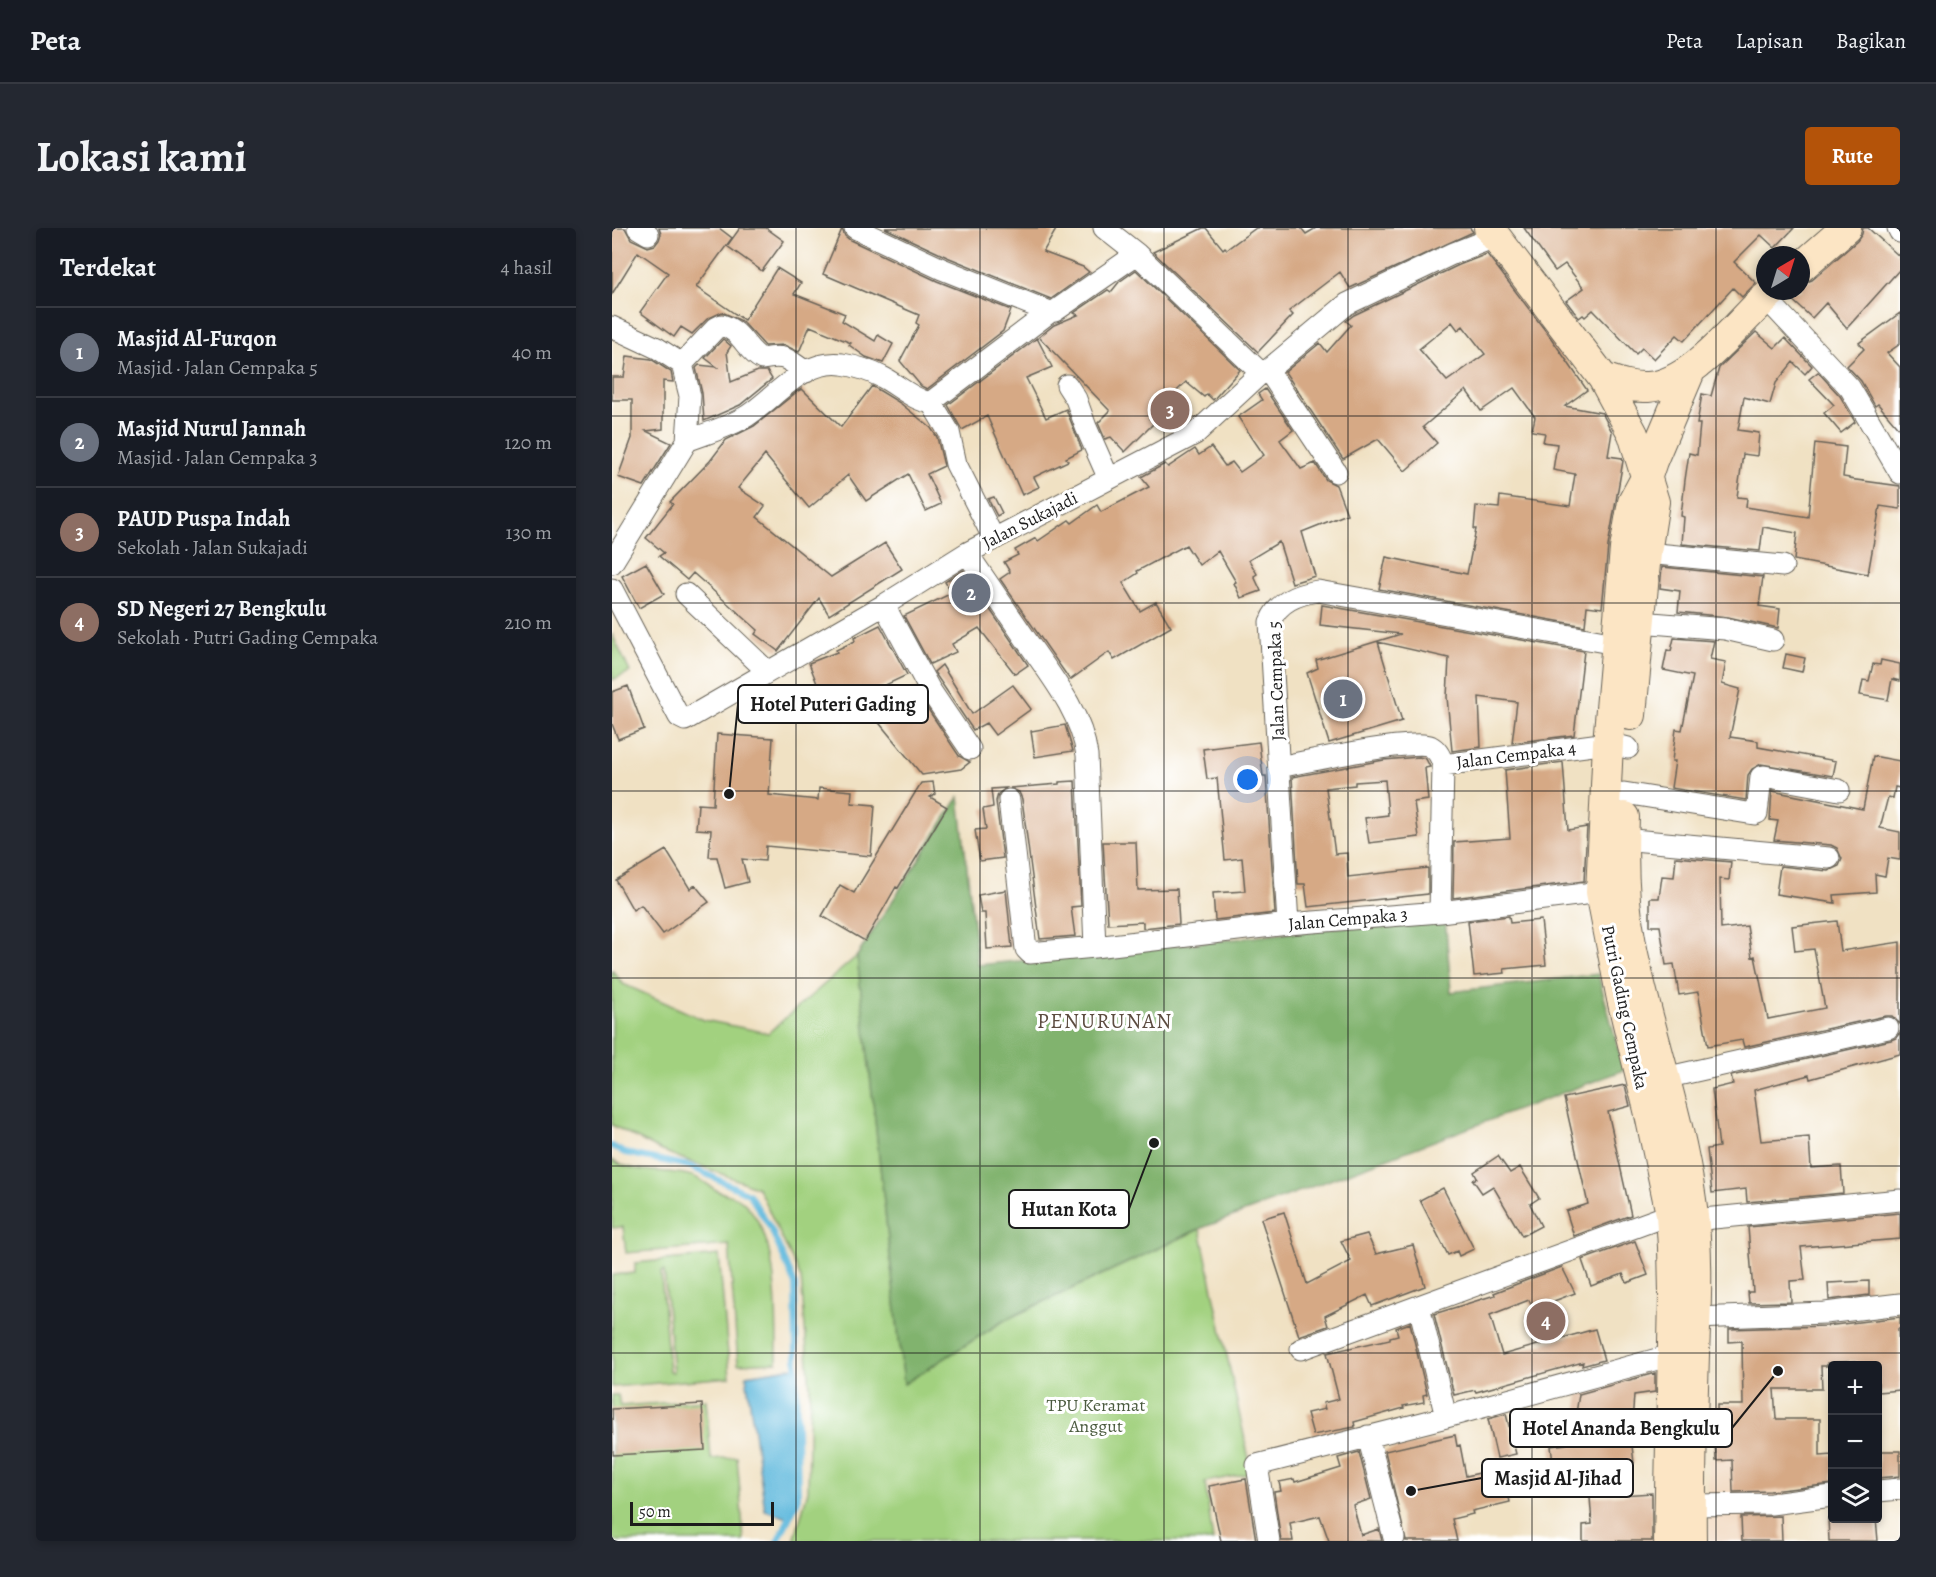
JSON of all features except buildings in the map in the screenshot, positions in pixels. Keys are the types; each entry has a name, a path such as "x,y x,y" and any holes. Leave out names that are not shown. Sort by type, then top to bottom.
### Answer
{"street":[{"path":"855,228 942,269 1050,312"},
{"path":"1104,228 1137,254 1265,371 1336,472"},
{"path":"1810,259 1846,228"},
{"path":"1898,228 1900,232"},
{"name":"Jalan Sukajadi","path":"612,589 679,717 685,720 884,605 967,553 1195,434 1265,371 1347,304 1454,253 1492,232"},
{"name":"Putri Gading Cempaka","path":"1492,232 1603,378 1627,423 1654,502 1646,554 1640,622 1618,746 1600,892 1622,999 1653,1080 1691,1199 1682,1217 1673,1247 1683,1354 1691,1541"},
{"path":"687,441 747,416 806,372 819,366 843,364 882,377 922,401 931,402 1050,312 1055,311 1137,254"},
{"path":"1603,378 1622,385 1650,387 1663,384 1690,371 1763,300"},
{"path":"1774,300 1850,388 1900,473"},
{"path":"682,364 716,328 722,325 744,339 752,354 762,359 777,355 787,358 806,372"},
{"path":"612,327 657,348 682,364 690,396 687,441 612,564"},
{"name":"Putri Gading Cempaka","path":"1653,1080 1640,988 1630,942 1625,897 1622,840 1624,793 1618,746 1616,644 1625,549 1633,502 1647,476 1690,371"},
{"path":"1067,385 1076,399 1109,479"},
{"path":"931,402 949,432 956,464 994,539"},
{"path":"967,553 1043,664 1067,701 1080,727 1087,756 1095,947"},
{"path":"1646,554 1783,566"},
{"name":"Jalan Cempaka 5","path":"1288,924 1270,621 1274,610 1287,600 1318,591 1616,644"},
{"path":"686,594 768,672"},
{"path":"884,605 930,690 970,749"},
{"path":"1640,622 1725,629 1773,640"},
{"path":"1279,767 1383,747 1425,744 1436,750 1443,765"},
{"name":"Jalan Cempaka 4","path":"1440,912 1443,765 1618,746"},
{"path":"1624,793 1754,814 1757,813 1761,777 1764,776 1839,789"},
{"name":"Jalan Cempaka 3","path":"1009,800 1026,949 1030,953 1288,924 1440,912 1600,892"},
{"path":"1622,840 1828,858"},
{"path":"1653,1080 1888,1028"},
{"path":"1301,1349 1419,1306 1682,1217 1900,1200"},
{"name":"Putri Gading Cempaka","path":"1669,1541 1683,1354 1696,1318 1697,1255 1682,1217"},
{"path":"1696,1318 1825,1313 1900,1304"},
{"path":"1419,1306 1446,1417"},
{"path":"1269,1541 1257,1465 1683,1354"},
{"path":"1368,1436 1394,1538"},
{"path":"1882,1491 1900,1489"},
{"path":"1691,1505 1771,1504 1828,1497"}],"shaded area":[{"path":"1708,1459 1789,1459 1790,1541 1709,1541"}],"green space":[{"path":"612,634 630,672 612,680"},
{"path":"959,797 978,965 1445,915 1451,992 1598,974 1624,1070 1199,1229 1005,1320 904,1384 857,956"},
{"name":"TPU Keramat Anggut","path":"857,956 904,1384 1005,1320 1200,1229 1252,1473 1205,1482 1213,1541 794,1541 808,1491 810,1388 801,1278 758,1188 660,1150 612,1125 612,970 623,984 704,1020 768,1033"},
{"path":"612,1160 630,1167 696,1177 719,1192 741,1200 754,1215 770,1254 774,1276 777,1362 738,1364 729,1245 626,1253 623,1227 612,1228"},
{"path":"719,1255 730,1377 612,1387 612,1275 635,1273 635,1263","holes":["664,1271 673,1372 669,1371 661,1272"]},
{"path":"612,1395 618,1395 620,1406 706,1400 711,1459 737,1457 744,1541 612,1541"}],"water":[{"path":"797,1367 798,1500 788,1518 765,1510 746,1375"}],"waterway":[{"path":"612,1146 625,1153 689,1166 749,1194 771,1229 795,1284 798,1500 778,1541"}],"place":[{"name":"PAUD Puspa Indah","path":"1170,410"},
{"name":"Masjid Nurul Jannah","path":"971,593"},
{"name":"Masjid Al-Furqon","path":"1343,699"},
{"name":"Hotel Puteri Gading","path":"729,794"},
{"name":"Hutan Kota","path":"1154,1143"},
{"name":"SD Negeri 27 Bengkulu","path":"1546,1321"},
{"name":"Hotel Ananda Bengkulu","path":"1778,1371"},
{"name":"Masjid Al-Jihad","path":"1411,1491"}],"district":[{"name":"PENURUNAN","path":"1105,1021"}]}
